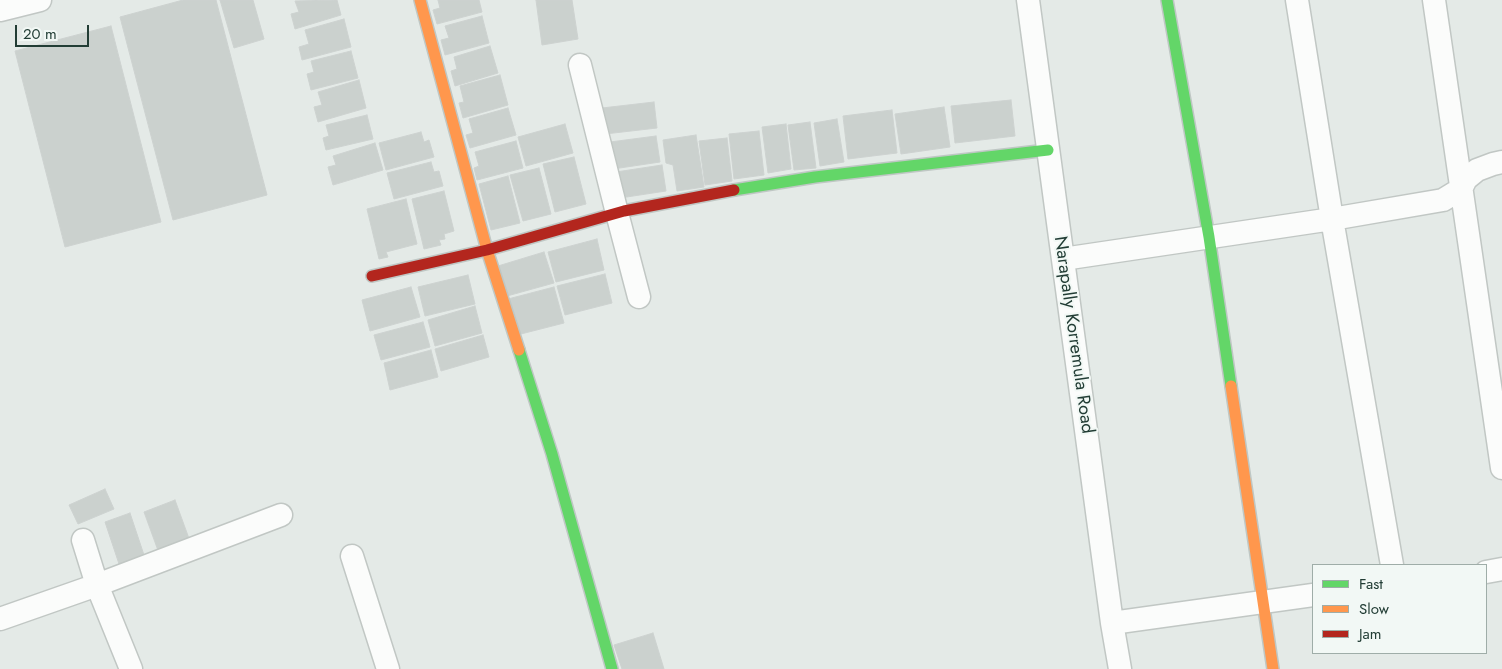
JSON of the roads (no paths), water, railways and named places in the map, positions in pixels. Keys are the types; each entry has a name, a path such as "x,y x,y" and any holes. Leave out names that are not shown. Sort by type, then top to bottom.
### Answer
{"street":[{"path":"0,10 40,0"},
{"path":"420,0 487,250 552,454 612,669"},
{"name":"Narapally Korremula Road","path":"1028,0 1112,623 1120,669"},
{"path":"1167,0 1209,237 1273,669"},
{"path":"1297,0 1332,219 1392,564"},
{"path":"1434,0 1502,468"},
{"path":"580,64 639,297"},
{"path":"372,276 487,250 617,213 710,194 815,177 1048,150"},
{"path":"1063,258 1332,219 1443,200 1461,189 1466,179 1477,170 1502,162"},
{"path":"0,619 97,585 281,515"},
{"path":"83,540 97,585 131,669"},
{"path":"352,556 388,669"},
{"path":"1487,572 1502,569"},
{"path":"1112,623 1312,595"}]}
